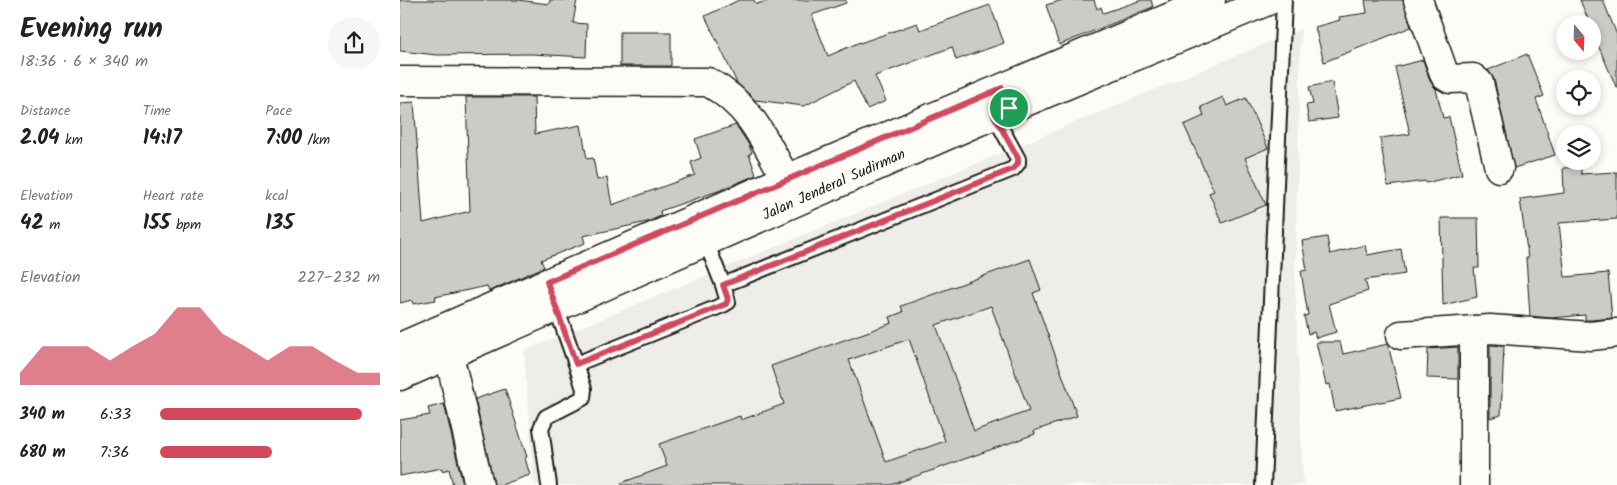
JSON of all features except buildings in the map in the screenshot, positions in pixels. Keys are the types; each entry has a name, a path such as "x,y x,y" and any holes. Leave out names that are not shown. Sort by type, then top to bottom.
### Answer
{"main road":[{"name":"Jalan Jenderal Sudirman","path":"400,347 551,295 990,107 1211,0"},
{"name":"Jalan Jenderal Sudirman","path":"701,230 786,179 990,107 1270,0"},
{"path":"1418,0 1445,76 1450,79 1474,78 1478,83 1499,168"},
{"path":"400,81 686,80 708,82 723,90 751,116 786,179"},
{"name":"Jalan Jenderal Sudirman","path":"400,376 449,355 551,295"},
{"path":"1401,335 1474,330 1591,336 1617,334"},
{"path":"1474,330 1474,485"},
{"path":"449,355 479,485"}],"lane":[{"path":"1263,485 1284,0"},
{"path":"723,285 1013,169 1018,163 1018,158 990,107"},
{"path":"576,364 726,304 728,299 701,230"},
{"path":"549,485 541,428 546,417 583,398 584,389 551,295"}],"shaded area":[{"path":"1301,29 1295,282 1303,485 534,485 524,351"}],"route":[{"path":"1002,88 1009,108 994,115 1018,158 1018,163 1013,169 855,231 790,260 723,285 728,296 726,304 576,364 547,282 1002,88"}]}
